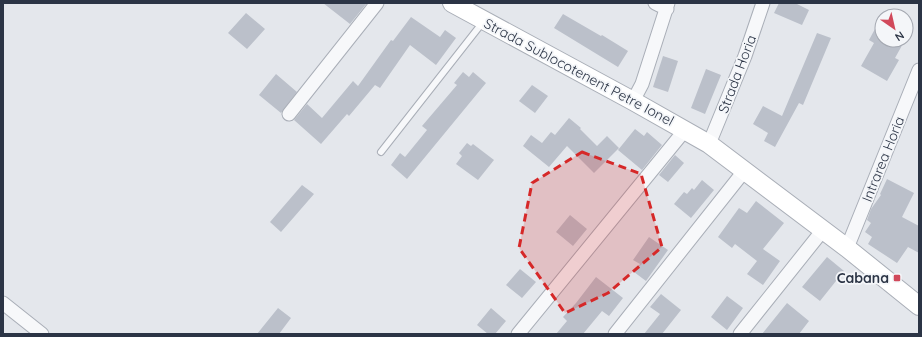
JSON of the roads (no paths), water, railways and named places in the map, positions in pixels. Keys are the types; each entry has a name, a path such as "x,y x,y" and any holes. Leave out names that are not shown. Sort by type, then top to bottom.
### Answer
{"main road":[{"name":"Strada Sublocotenent Petre Ionel","path":"452,3 709,144 823,230 919,306"}],"street":[{"path":"289,114 377,3"},
{"name":"Strada Horia","path":"709,144 745,56 763,3"},
{"path":"633,101 642,84 663,5"},
{"name":"Intrarea Horia","path":"846,248 919,70"},
{"name":"Strada Sublocotenent Petre Ionel","path":"518,334 685,130"},
{"path":"615,334 745,170"},
{"path":"740,334 823,230"},
{"path":"3,303 42,334"}],"lane":[{"path":"381,152 484,21"}],"place":[{"name":"Cabana","path":"897,278"}]}
